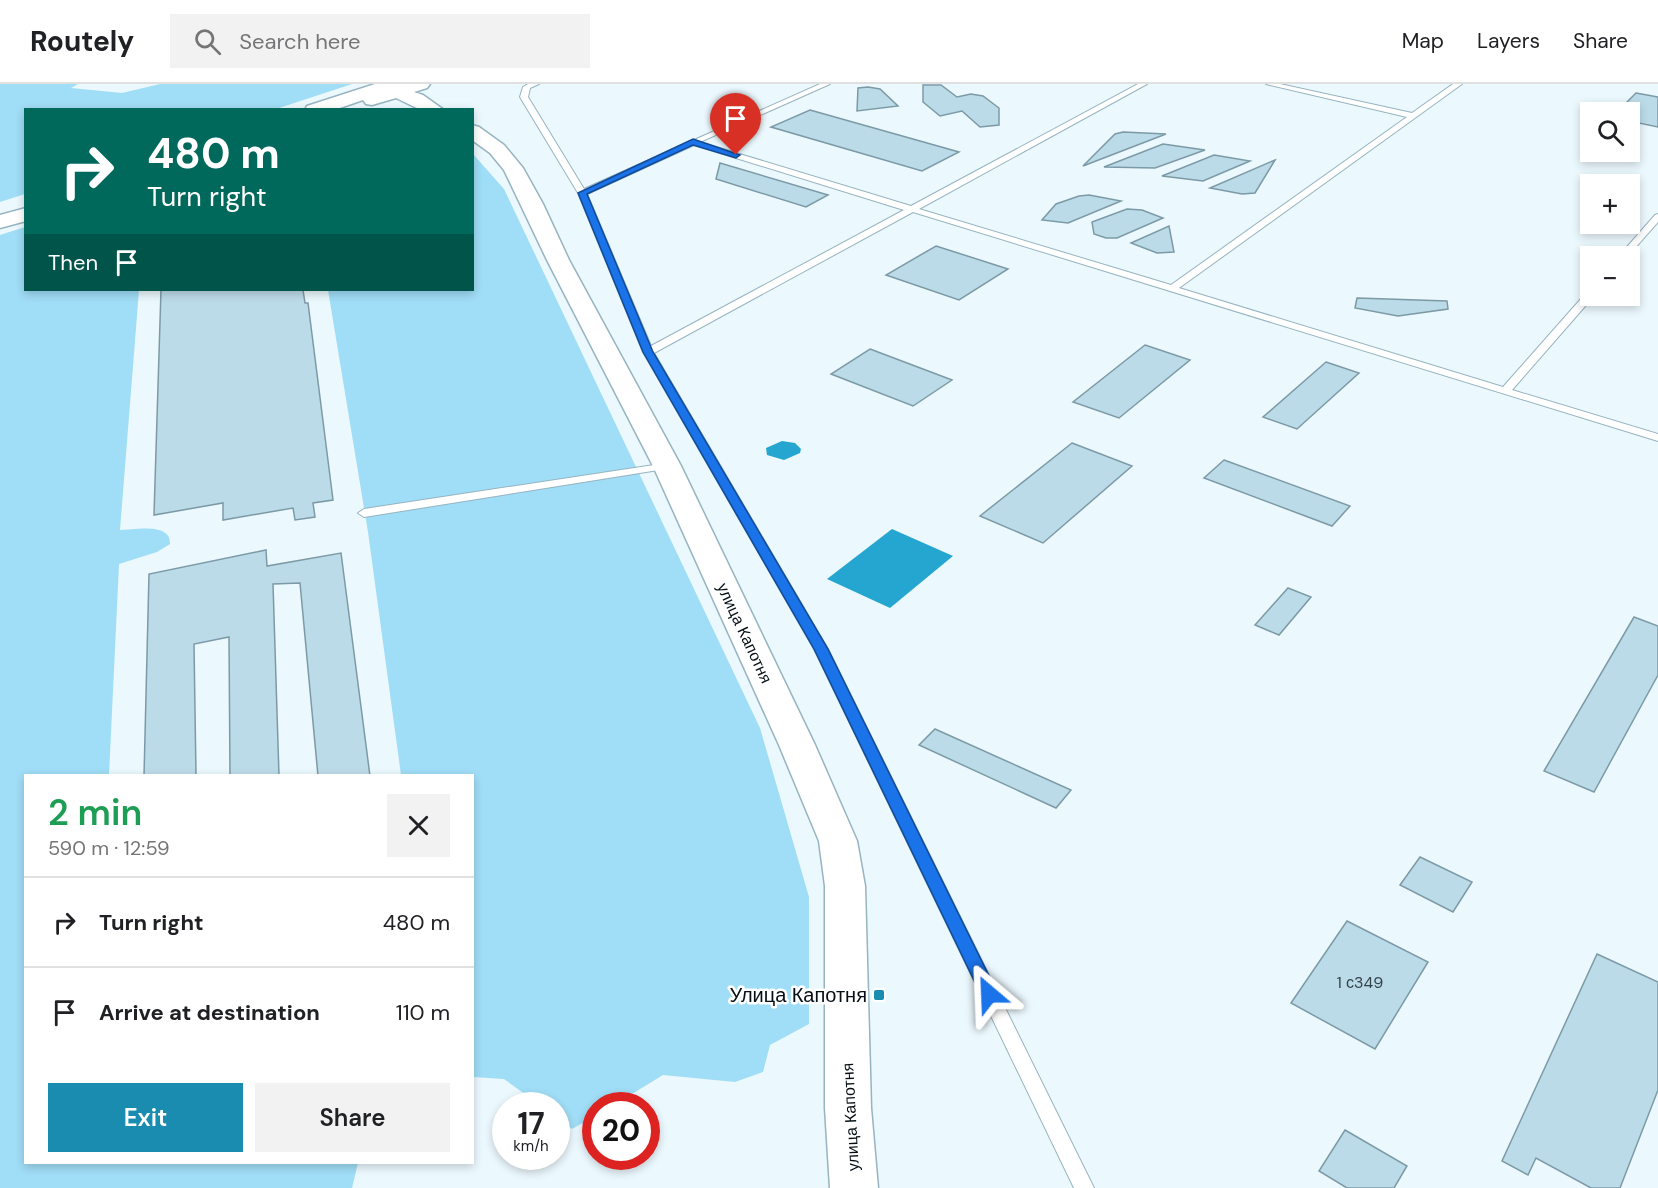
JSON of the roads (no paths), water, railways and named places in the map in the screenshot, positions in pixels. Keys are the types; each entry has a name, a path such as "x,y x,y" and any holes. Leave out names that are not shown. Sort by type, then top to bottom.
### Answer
{"main road":[{"path":"321,108 391,88 421,84"},
{"path":"349,108 391,88"},
{"path":"391,88 431,108"},
{"name":"улица Капотня","path":"474,132 497,149 513,168 573,290 667,466 797,745 838,841 845,886 848,1108 854,1188"},
{"path":"0,210 24,203"},
{"path":"0,222 24,215"}],"lane":[{"path":"535,84 527,87 524,97 582,193 648,352 821,649 1084,1188"},
{"path":"582,193 826,84"},
{"path":"648,352 1143,84"},
{"path":"1270,84 1414,116"},
{"path":"1172,289 1458,84"},
{"path":"693,142 1658,438"},
{"path":"1632,246 1658,217"},
{"path":"1505,391 1580,305"},
{"path":"364,513 667,466"}],"place":[{"name":"Улица Капотня","path":"879,995"}]}
